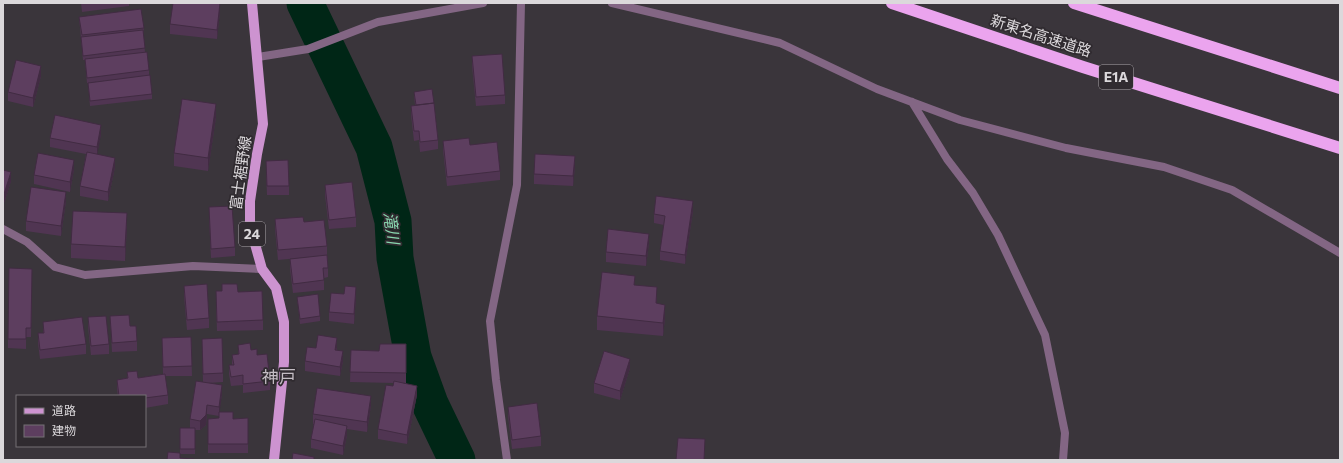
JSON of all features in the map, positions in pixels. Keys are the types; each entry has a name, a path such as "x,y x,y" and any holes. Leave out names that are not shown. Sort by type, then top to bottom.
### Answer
{"highway":[{"name":"新東名高速道路","path":"892,3 1083,67 1340,148"},
{"path":"1074,3 1340,88"}],"main road":[{"name":"富士裾野線","path":"252,3 263,124 250,201 250,226 262,269 276,288 284,322 284,362 274,460"}],"street":[{"path":"258,57 308,48 378,22 483,3"},
{"path":"507,460 496,380 490,320 517,185 520,3"},
{"path":"612,3 780,43 877,89 960,120 1066,148 1164,167 1232,190 1340,253"},
{"path":"912,102 947,159 973,193 998,235 1045,335 1065,433 1063,460"},
{"path":"3,229 27,242 55,267 85,275 193,266 262,269"}],"building":[{"path":"173,3 220,3 217,30 170,24"},
{"path":"141,9 144,28 82,35 79,17"},
{"path":"143,30 145,48 83,56 81,37"},
{"path":"147,52 149,70 87,78 85,59"},
{"path":"502,54 505,95 476,97 472,56"},
{"path":"16,60 41,66 33,98 8,92"},
{"path":"150,75 152,94 90,101 88,83"},
{"path":"432,89 434,103 416,105 414,92"},
{"path":"182,99 216,104 208,158 174,153"},
{"path":"434,103 438,140 420,142 419,131 414,131 411,106"},
{"path":"55,115 101,125 97,147 50,138"},
{"path":"469,138 470,145 497,142 500,171 447,177 443,141"},
{"path":"87,152 115,158 108,192 80,186"},
{"path":"38,153 74,160 70,182 34,175"},
{"path":"535,154 575,156 573,176 534,174"},
{"path":"288,160 289,186 267,186 266,161"},
{"path":"3,170 11,172 4,194 3,193"},
{"path":"352,182 356,217 329,220 325,185"},
{"path":"31,187 66,192 61,226 26,221"},
{"path":"656,196 693,201 685,255 660,251 665,216 654,214"},
{"path":"232,206 235,247 211,249 209,207"},
{"path":"73,211 127,213 125,247 71,244"},
{"path":"303,217 304,222 324,220 327,246 278,250 275,219"},
{"path":"608,229 649,234 646,256 606,252"},
{"path":"327,255 328,268 323,268 324,280 293,284 290,259"},
{"path":"9,268 32,269 31,328 26,328 26,339 8,339"},
{"path":"602,272 635,276 634,285 657,287 656,303 665,305 663,323 597,316"},
{"path":"207,284 209,318 187,320 184,286"},
{"path":"222,284 237,284 238,292 262,291 263,320 217,322 216,291 222,291"},
{"path":"345,286 356,287 354,314 329,312 331,293 344,294"},
{"path":"318,294 320,316 300,319 297,297"},
{"path":"129,315 130,326 136,326 137,341 112,343 110,316"},
{"path":"106,316 109,344 91,346 88,317"},
{"path":"82,317 86,344 40,350 38,333 44,333 43,322"},
{"path":"318,335 337,338 335,350 343,351 340,367 305,361 307,347 316,348"},
{"path":"191,337 192,366 163,367 162,338"},
{"path":"222,338 223,373 203,374 202,339"},
{"path":"250,343 251,350 257,349 257,355 267,354 270,381 243,384 243,375 231,377 229,365 234,365 232,355 239,354 238,345"},
{"path":"380,344 406,344 406,373 350,372 351,350 379,351"},
{"path":"604,351 630,359 620,391 594,383"},
{"path":"137,371 138,378 165,374 168,395 146,398 146,395 119,395 117,380 128,378 127,372"},
{"path":"196,381 222,385 219,407 207,405 206,415 200,421 190,419"},
{"path":"394,381 417,386 407,435 378,429 386,385 393,386"},
{"path":"317,388 371,396 367,422 313,414"},
{"path":"537,403 541,436 512,440 508,407"},
{"path":"219,412 233,412 233,419 248,418 248,444 208,444 208,419 219,418"},
{"path":"315,419 347,426 343,446 311,439"},
{"path":"180,428 195,428 195,449 180,449"},
{"path":"678,438 705,439 704,460 676,460"},
{"path":"168,452 180,453 180,458 194,460 167,460"},
{"path":"293,453 314,457 314,460 292,460"}],"waterway":[{"name":"滝川","path":"305,3 374,147 393,221 395,258 413,357 430,404 457,460"}],"district":[{"name":"神戸","path":"279,377"}]}
